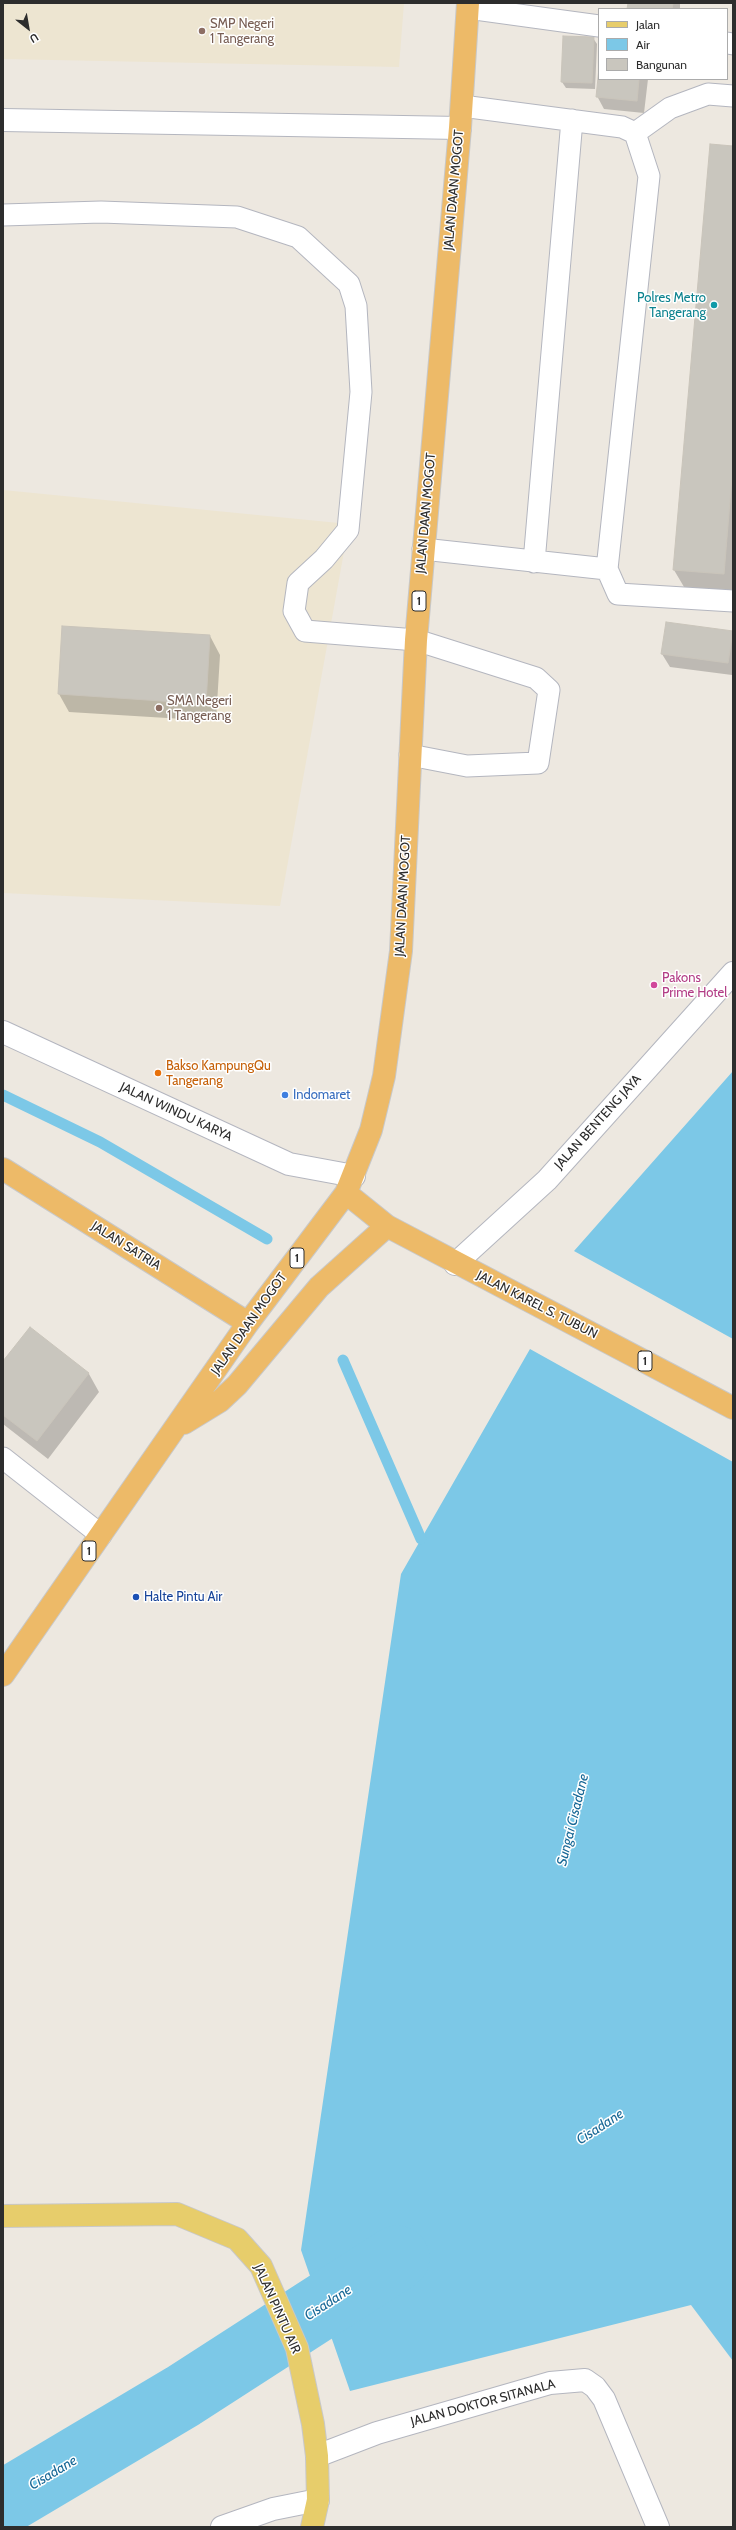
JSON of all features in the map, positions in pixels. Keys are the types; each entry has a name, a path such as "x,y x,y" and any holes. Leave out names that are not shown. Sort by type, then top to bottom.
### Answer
{"highway":[{"name":"JALAN DAAN MOGOT","path":"3,1674 248,1323 350,1185 371,1130 384,1076 401,951 416,640 462,106 468,6"},
{"name":"JALAN SATRIA","path":"3,1169 248,1323"},
{"name":"JALAN KAREL S. TUBUN","path":"350,1185 387,1226 456,1264 733,1408"},
{"path":"176,1428 220,1401 237,1385 319,1287 387,1226"}],"main road":[{"name":"JALAN PINTU AIR","path":"3,2216 177,2214 237,2239 261,2266 297,2348 313,2424 317,2456 318,2500 312,2527"}],"street":[{"path":"3,120 460,128"},
{"name":"JALAN BENTENG JAYA","path":"456,1264 547,1180 733,973"},
{"name":"JALAN WINDU KARYA","path":"3,1032 289,1164 350,1185"},
{"name":"JALAN DOKTOR SITANALA","path":"317,2456 377,2433 550,2383 585,2380 595,2387 604,2399 658,2527"},
{"path":"222,2527 273,2509 318,2500"}],"lane":[{"path":"468,6 598,26"},
{"path":"635,133 670,108 708,94 733,96"},
{"path":"462,106 622,127 635,133 649,176 607,569 618,594 733,601"},
{"path":"534,562 572,120"},
{"path":"3,215 102,212 237,217 298,238 349,284 356,306 361,392 348,530 324,559 298,583 294,611 305,631 416,640 536,678 549,690 538,763 467,766 410,755"},
{"path":"423,549 607,569"},
{"path":"3,1458 101,1535"}],"shaded area":[{"name":"SMP Negeri 1 Tangerang","path":"3,3 404,3 399,67 3,59"},
{"name":"SMA Negeri 1 Tangerang","path":"3,490 349,524 280,906 3,893"}],"water":[{"path":"733,1071 733,1339 574,1251"},
{"name":"Sungai Cisadane","path":"530,1349 733,1462 733,2361 691,2305 350,2391 301,2250 401,1574"}],"building":[{"path":"628,3 673,3 672,8 627,8"},
{"path":"563,36 594,37 592,83 561,82"},
{"path":"598,78 598,80 639,80 637,101 596,97"},
{"name":"Polres Metro Tangerang","path":"710,144 733,146 733,464 724,574 673,570"},
{"path":"666,622 733,631 728,663 661,654"},
{"path":"62,626 210,635 206,704 58,694"},
{"path":"30,1327 89,1373 37,1441 3,1415 3,1361"}],"waterway":[{"path":"3,1095 100,1142 267,1239"},
{"path":"343,1360 421,1539"},
{"name":"Cisadane","path":"3,2503 183,2396 397,2258"}],"place":[{"name":"SMP Negeri 1 Tangerang","path":"202,31"},
{"name":"Polres Metro Tangerang","path":"714,305"},
{"name":"SMA Negeri 1 Tangerang","path":"159,708"},
{"name":"Pakons Prime Hotel","path":"654,985"},
{"name":"Bakso KampungQu Tangerang","path":"158,1073"},
{"name":"Indomaret","path":"285,1095"},
{"name":"Halte Pintu Air","path":"136,1597"}]}
